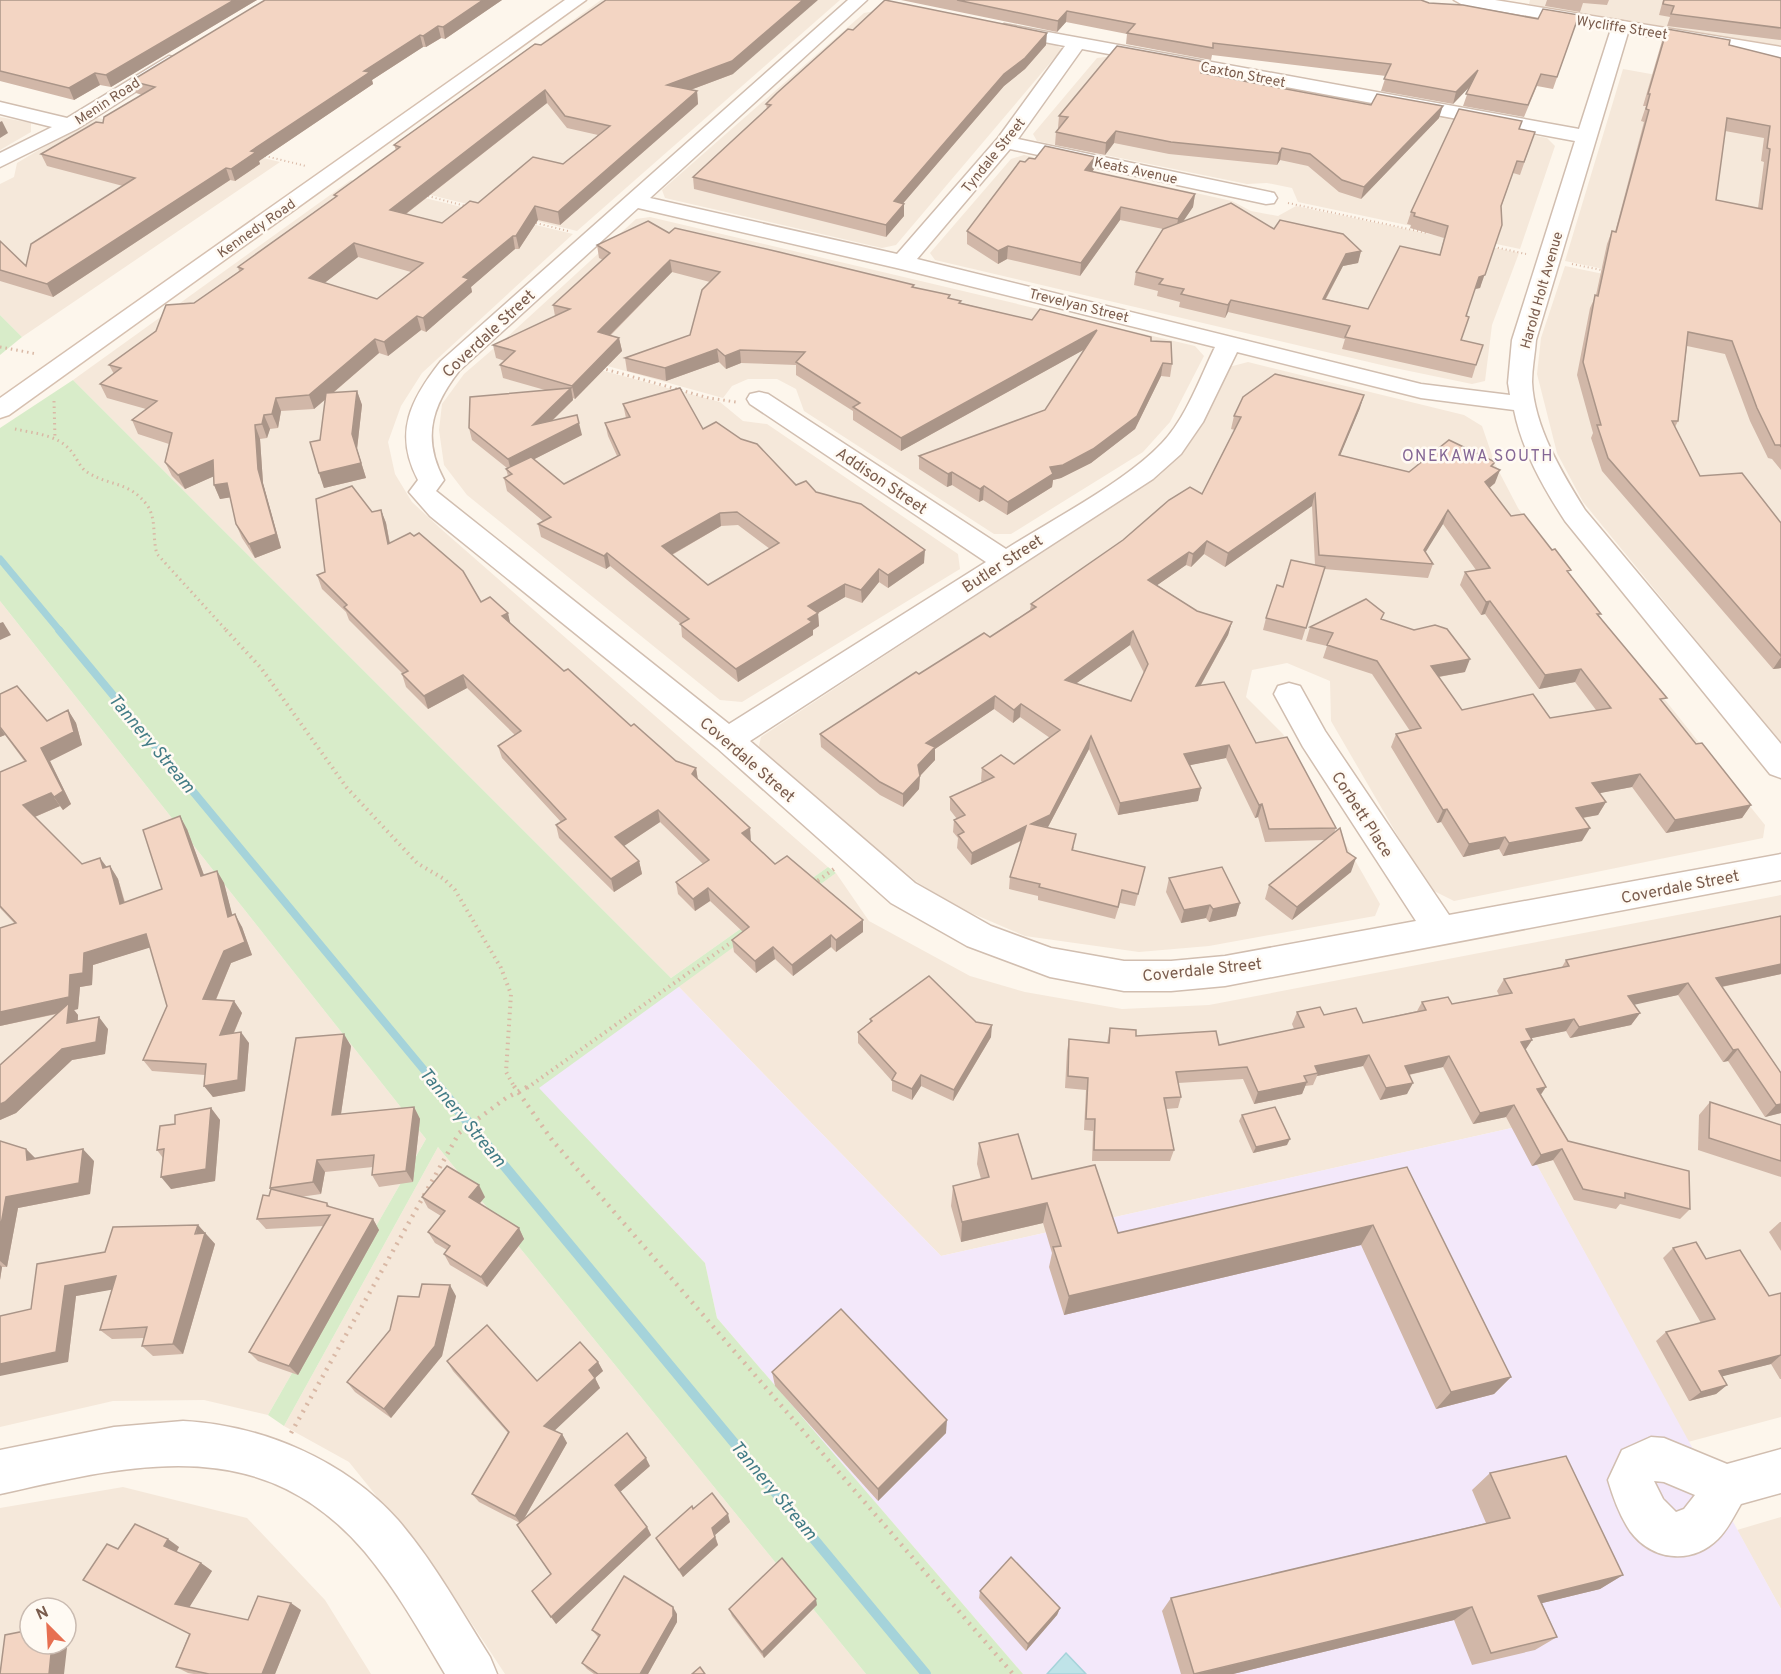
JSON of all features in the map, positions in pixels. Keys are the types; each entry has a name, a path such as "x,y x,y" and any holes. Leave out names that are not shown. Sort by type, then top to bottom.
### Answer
{"street":[{"name":"Kennedy Road","path":"451,80 551,0"},
{"name":"Kennedy Road","path":"0,410 38,371 451,80 577,0"},
{"name":"Wycliffe Street","path":"1463,0 1781,53"},
{"name":"Coverdale Street","path":"865,1 634,201 450,366 435,383 426,398 417,429 421,460 431,480 422,492 440,510 728,740 903,893 979,936 1050,962 1124,976 1171,976 1225,971 1781,867"},
{"name":"Caxton Street","path":"983,24 1587,136"},
{"name":"Harold Holt Avenue","path":"1621,26 1524,340 1521,384 1525,404 1539,452 1575,515 1781,766"},
{"name":"Tyndale Street","path":"902,262 1005,142 1077,43"},
{"name":"Menin Road","path":"0,161 70,125 187,51"},
{"path":"0,108 70,125"},
{"name":"Keats Avenue","path":"1005,142 1266,198"},
{"name":"Trevelyan Street","path":"634,201 902,262 1421,391 1461,398 1525,404"},
{"name":"Butler Street","path":"728,740 1144,473 1172,448 1190,422 1230,342"},
{"name":"Kennedy Road","path":"0,385 38,371"},
{"name":"Addison Street","path":"759,399 1004,561"},
{"name":"Corbett Place","path":"1289,694 1314,739 1441,931"},
{"path":"0,1472 88,1453 185,1443 226,1448 274,1462 321,1484 364,1519 409,1573 473,1674"},
{"path":"1727,1486 1781,1471"}],"path":[{"path":"0,346 38,371 54,396 55,439"},
{"path":"600,367 709,398 740,402 759,399"},
{"path":"11,428 55,439 69,448 86,472 116,482 134,492 148,506 154,522 153,540 157,554 261,668 347,788 417,863 444,879 455,890 501,968 511,994 506,1072 518,1094 560,1149 1013,1674"},
{"path":"807,888 855,853"},
{"path":"274,1462 459,1133 506,1098 518,1094 740,936"}],"shaded area":[{"path":"601,0 840,0 577,231 357,177"},
{"path":"1530,0 1781,0 1781,46 1529,4"},
{"path":"875,11 1056,45 1062,49 896,245 882,248 665,198 662,190 864,13"},
{"path":"1114,56 1547,138 1555,146 1520,249 1298,202 1292,188 1267,183 1247,184 1037,141 1033,134 1097,58"},
{"path":"1781,67 1781,306 1565,261 1623,69 1735,89"},
{"path":"0,117 31,123 31,132 0,150"},
{"path":"94,117 280,162 22,337 0,315 0,184 14,177 17,163"},
{"path":"1024,155 1232,201 1251,211 1278,216 1296,206 1519,253 1492,325 1485,381 1472,384 1390,367 935,260 930,253 1011,159"},
{"path":"351,180 573,234 422,373 401,406 388,442 395,474 412,502 440,528 828,867 671,978 73,380"},
{"path":"650,217 1195,346 1204,356 1170,422 1143,452 1011,534 994,534 804,411 796,389 777,379 748,379 732,386 723,398 506,338 636,219"},
{"path":"1565,266 1781,311 1781,744 1583,502 1557,453 1537,374 1541,338"},
{"path":"500,343 720,402 743,421 767,424 958,554 960,569 742,702 720,700 467,495 444,465 439,430 442,404 464,374"},
{"path":"1248,362 1464,415 1482,426 1495,464 1518,508 1570,581 1765,825 1763,838 1454,901 1428,888 1331,721 1330,681 1287,663 1252,670 1246,697 1283,734 1380,904 1375,916 1209,946 1139,952 1025,936 957,907 917,882 758,750 761,737 1161,474 1201,426 1225,368"},
{"path":"0,601 426,1139 268,1415 204,1400 113,1401 0,1427"},
{"path":"836,873 869,921 970,976 1025,992 1122,1009 1209,1005 1781,895 1781,1417 1688,1442 1516,1127 941,1256 678,986"},
{"path":"678,986 941,1256 1516,1127 1781,1609 1781,1674 1023,1674 717,1318 705,1263 538,1088"},
{"path":"438,1147 866,1674 505,1674 437,1571 349,1462 284,1426"},
{"path":"123,1487 247,1518 325,1600 371,1674 0,1674 0,1508"},
{"path":"1781,1517 1781,1609 1737,1530"}],"green space":[{"path":"0,315 22,337 0,355"},
{"path":"73,380 671,978 828,867 836,873 539,1088 705,1263 717,1318 1023,1674 866,1674 438,1147 284,1426 268,1415 426,1139 0,601 0,428"}],"water":[{"path":"1066,1653 1086,1674 1047,1674"}],"building":[{"path":"0,0 234,0 106,75 95,73 69,88 0,71"},
{"path":"265,0 483,0 443,27 438,26 423,36 420,35 364,71 370,72 251,151 256,152 231,169 226,168 47,284 0,270 0,241 26,266 31,244 135,178 41,154 96,122 103,123 104,117 155,87 131,81"},
{"path":"606,0 803,0 732,61 667,85 697,91 558,212 535,206 516,236 513,236 463,277 469,279 423,318 417,316 384,342 375,339 309,395 276,398 272,414 264,415 262,424 255,425 258,469 276,534 249,544 236,524 227,483 214,485 213,460 178,475 165,462 172,433 132,420 157,401 100,384 121,368 109,365 156,331 166,305 194,303 243,269 238,267 337,196 334,195 400,147 394,145 535,44 541,45","holes":["545,90 565,116 610,126 563,164 533,157 478,203 470,201 442,223 390,210","354,243 423,263 377,299 309,278"]},
{"path":"885,0 1047,33 1025,58 1004,74 894,201 904,204 886,225 693,177 771,105 766,104 777,93 848,29 853,30"},
{"path":"957,0 1421,0 1538,19 1543,9 1579,15 1557,77 1541,74 1528,105 1466,94 1478,70 1456,92 1384,79 1391,64 1213,43 1213,48 1127,33 1135,24 1067,11 1058,21"},
{"path":"1664,0 1781,0 1781,28 1671,14 1674,6 1663,4"},
{"path":"1667,29 1730,40 1729,45 1781,58 1781,447 1775,445 1757,408 1732,341 1688,332 1678,421 1672,421 1700,476 1742,473 1781,523 1781,656 1608,458 1597,425 1601,425 1583,362 1595,295 1598,296 1612,231 1616,232 1649,110 1646,109 1650,94 1648,94","holes":["1727,118 1770,126 1767,148 1770,149 1762,209 1716,200"]},
{"path":"1117,46 1210,63 1210,66 1201,67 1201,73 1371,105 1377,94 1443,106 1364,187 1342,180 1310,154 1282,148 1279,153 1171,142 1116,131 1106,143 1056,132 1068,117 1059,116"},
{"path":"1459,109 1522,121 1519,129 1535,132 1524,162 1517,161 1501,206 1502,225 1485,275 1479,277 1466,316 1469,317 1461,340 1483,345 1476,365 1345,337 1350,326 1231,300 1228,305 1181,294 1184,289 1159,284 1163,279 1136,272 1163,229 1231,203 1274,229 1280,220 1343,234 1361,251 1346,254 1323,299 1368,309 1400,246 1440,255 1448,226 1414,216 1415,213 1411,212"},
{"path":"1045,146 1095,157 1085,170 1195,194 1178,219 1121,207 1081,263 1008,246 998,251 967,231 1020,161 1035,159"},
{"path":"648,221 669,233 675,228 779,252 914,285 912,287 950,295 948,298 961,301 959,303 1032,320 1040,309 1151,337 1151,341 1171,342 1172,364 1163,363 1137,416 1093,449 1063,465 1050,467 1053,474 1008,502 984,486 980,489 952,472 948,474 919,456 1045,410 1097,330 901,438 853,407 860,403 796,362 805,352 740,350 725,356 717,349 665,368 625,358 690,335 702,290 720,272 670,260 598,332 619,338 572,386 500,365 515,351 493,345 570,309 553,305 610,253 597,245"},
{"path":"1275,374 1364,395 1339,455 1409,472 1449,440 1495,462 1491,466 1500,470 1485,482 1511,516 1524,514 1552,550 1555,549 1571,570 1567,571 1601,614 1597,614 1667,698 1660,699 1696,744 1702,743 1751,805 1675,820 1640,774 1592,783 1606,802 1576,808 1590,828 1509,843 1505,837 1469,844 1447,809 1443,810 1396,734 1421,728 1377,661 1327,645 1333,633 1310,627 1366,599 1384,613 1381,619 1414,630 1435,625 1447,629 1470,659 1431,666 1462,710 1533,694 1550,718 1611,708 1581,669 1545,675 1490,601 1486,602 1465,572 1490,568 1448,510 1424,550 1433,564 1319,555 1315,493 1228,553 1207,541 1193,554 1189,552 1148,580 1197,611 1232,622 1196,686 1224,682 1256,743 1287,737 1336,828 1269,829 1262,804 1259,805 1229,745 1184,754 1201,788 1120,803 1091,736 1050,815 1031,824 1076,834 1072,850 1145,867 1138,894 1122,890 1118,907 1039,887 1040,884 1010,877 1026,826 972,853 958,835 964,832 954,820 965,815 950,797 994,777 982,768 1001,755 1014,764 1060,730 1021,704 1014,710 995,696 926,743 935,747 918,765 920,776 903,794 880,782 820,734 916,672 919,674 984,633 990,637 1036,607 1031,604 1123,540 1169,500 1190,487 1202,494 1241,417 1234,416 1243,397","holes":["1133,631 1148,664 1131,701 1065,680"]},
{"path":"571,388 533,425 577,415 579,423 508,459 469,428 470,397"},
{"path":"680,388 703,429 716,422 741,439 757,444 796,485 806,481 816,492 861,504 925,550 888,575 879,569 861,590 845,584 808,606 818,613 808,619 812,622 736,669 680,624 689,619 607,553 604,556 538,524 551,517 504,478 512,474 506,469 531,457 564,484 620,455 605,423 630,417 623,404","holes":["737,512 779,543 708,585 662,546 720,513"]},
{"path":"357,391 352,434 361,463 319,473 310,442 320,440 326,393"},
{"path":"352,486 372,512 381,510 388,544 410,533 414,536 419,533 463,571 481,602 490,597 508,613 502,616 564,671 568,669 631,726 634,724 676,761 696,768 692,774 750,828 742,833 775,864 787,856 863,920 836,940 831,935 792,965 773,947 755,961 732,940 749,927 708,888 693,899 676,882 709,860 658,810 615,837 639,861 611,879 556,825 566,819 498,746 521,731 463,675 424,696 402,674 408,671 344,607 347,605 317,575 325,572 316,499"},
{"path":"1291,560 1325,567 1306,628 1266,618 1277,585 1283,587"},
{"path":"17,686 47,721 68,710 74,732 41,748 63,791 54,797 51,793 23,805 82,864 100,858 103,868 110,866 120,904 162,889 143,830 180,816 201,876 217,871 228,917 235,914 245,942 224,951 203,999 234,1001 220,1035 241,1032 238,1080 204,1086 206,1064 143,1060 167,1006 146,934 84,953 83,973 70,975 69,997 0,1012 0,928 16,923 0,906 0,772 26,761 0,727 0,694"},
{"path":"1340,828 1347,852 1356,858 1297,907 1269,885"},
{"path":"1222,867 1240,903 1213,909 1210,905 1184,910 1169,878"},
{"path":"1781,916 1781,964 1716,978 1781,1073 1781,1104 1776,1105 1738,1049 1733,1050 1688,983 1628,996 1640,1013 1579,1027 1574,1019 1526,1029 1532,1040 1521,1042 1546,1087 1537,1089 1568,1141 1689,1171 1690,1209 1625,1193 1625,1198 1583,1189 1562,1149 1541,1155 1514,1105 1480,1113 1449,1056 1405,1066 1413,1083 1386,1088 1369,1055 1315,1066 1318,1073 1304,1076 1307,1082 1258,1092 1247,1067 1176,1072 1181,1097 1164,1098 1174,1150 1094,1150 1095,1119 1086,1119 1088,1078 1068,1076 1069,1039 1109,1043 1110,1028 1136,1030 1136,1036 1216,1031 1219,1045 1304,1027 1297,1012 1320,1007 1324,1015 1356,1008 1363,1023 1426,1010 1422,1002 1448,997 1452,1004 1512,993 1504,979 1569,966 1566,960"},
{"path":"929,976 976,1022 992,1025 954,1090 921,1075 912,1089 892,1080 896,1073 858,1032 872,1021 870,1019"},
{"path":"69,1003 67,1023 99,1017 96,1042 62,1049 5,1102 0,1104 0,1065"},
{"path":"344,1034 332,1115 414,1107 406,1171 372,1175 374,1155 317,1160 313,1182 270,1188 296,1038"},
{"path":"1710,1102 1781,1125 1781,1161 1709,1138"},
{"path":"1275,1107 1290,1139 1256,1147 1242,1115"},
{"path":"211,1108 206,1169 161,1177 164,1149 157,1150 160,1126 175,1124 175,1115"},
{"path":"1018,1134 1032,1179 1095,1165 1118,1233 1407,1167 1511,1377 1451,1392 1373,1225 1069,1296 1053,1247 1061,1246 1047,1203 962,1222 953,1186 989,1177 979,1143"},
{"path":"0,1141 26,1149 27,1160 83,1149 79,1183 6,1197 0,1230"},
{"path":"447,1166 479,1185 469,1197 519,1228 481,1277 444,1254 450,1246 428,1232 445,1211 422,1197"},
{"path":"271,1189 327,1203 327,1206 373,1219 289,1366 249,1352 330,1215 257,1219 263,1195 269,1196"},
{"path":"198,1225 195,1234 205,1233 173,1344 142,1346 147,1327 100,1330 116,1276 65,1286 56,1352 0,1364 0,1316 31,1309 37,1264 105,1252 113,1227"},
{"path":"1696,1242 1706,1259 1740,1250 1769,1296 1781,1293 1781,1355 1719,1371 1727,1385 1701,1392 1666,1332 1715,1319 1673,1248"},
{"path":"422,1284 450,1285 435,1346 384,1409 347,1382 390,1330 398,1296 419,1297"},
{"path":"841,1309 947,1420 878,1489 772,1372"},
{"path":"487,1325 537,1381 580,1342 598,1362 589,1370 595,1378 544,1426 562,1434 515,1516 472,1494 509,1432 447,1361"},
{"path":"627,1433 646,1458 615,1485 647,1527 551,1617 532,1591 551,1574 517,1525"},
{"path":"1566,1456 1623,1575 1538,1596 1557,1637 1491,1653 1472,1607 1194,1674 1171,1598 1510,1518 1490,1473"},
{"path":"712,1493 728,1514 712,1528 715,1537 679,1570 656,1538 692,1506 693,1509"},
{"path":"135,1524 168,1539 164,1546 201,1563 175,1604 248,1620 258,1596 291,1603 262,1674 209,1674 176,1667 190,1634 83,1580 107,1544 118,1549"},
{"path":"1011,1557 1060,1608 1028,1644 980,1591"},
{"path":"782,1558 816,1599 762,1652 729,1609"},
{"path":"624,1576 673,1607 673,1616 640,1674 598,1674 582,1663 600,1635 592,1630"},
{"path":"18,1632 18,1656 51,1656 49,1674 0,1674 5,1635"},
{"path":"700,1667 705,1674 692,1674"}],"waterway":[{"name":"Tannery Stream","path":"0,559 60,631"},
{"name":"Tannery Stream","path":"59,630 439,1088"},
{"name":"Tannery Stream","path":"438,1086 926,1674"}],"district":[{"name":"ONEKAWA SOUTH","path":"1478,455"}]}
